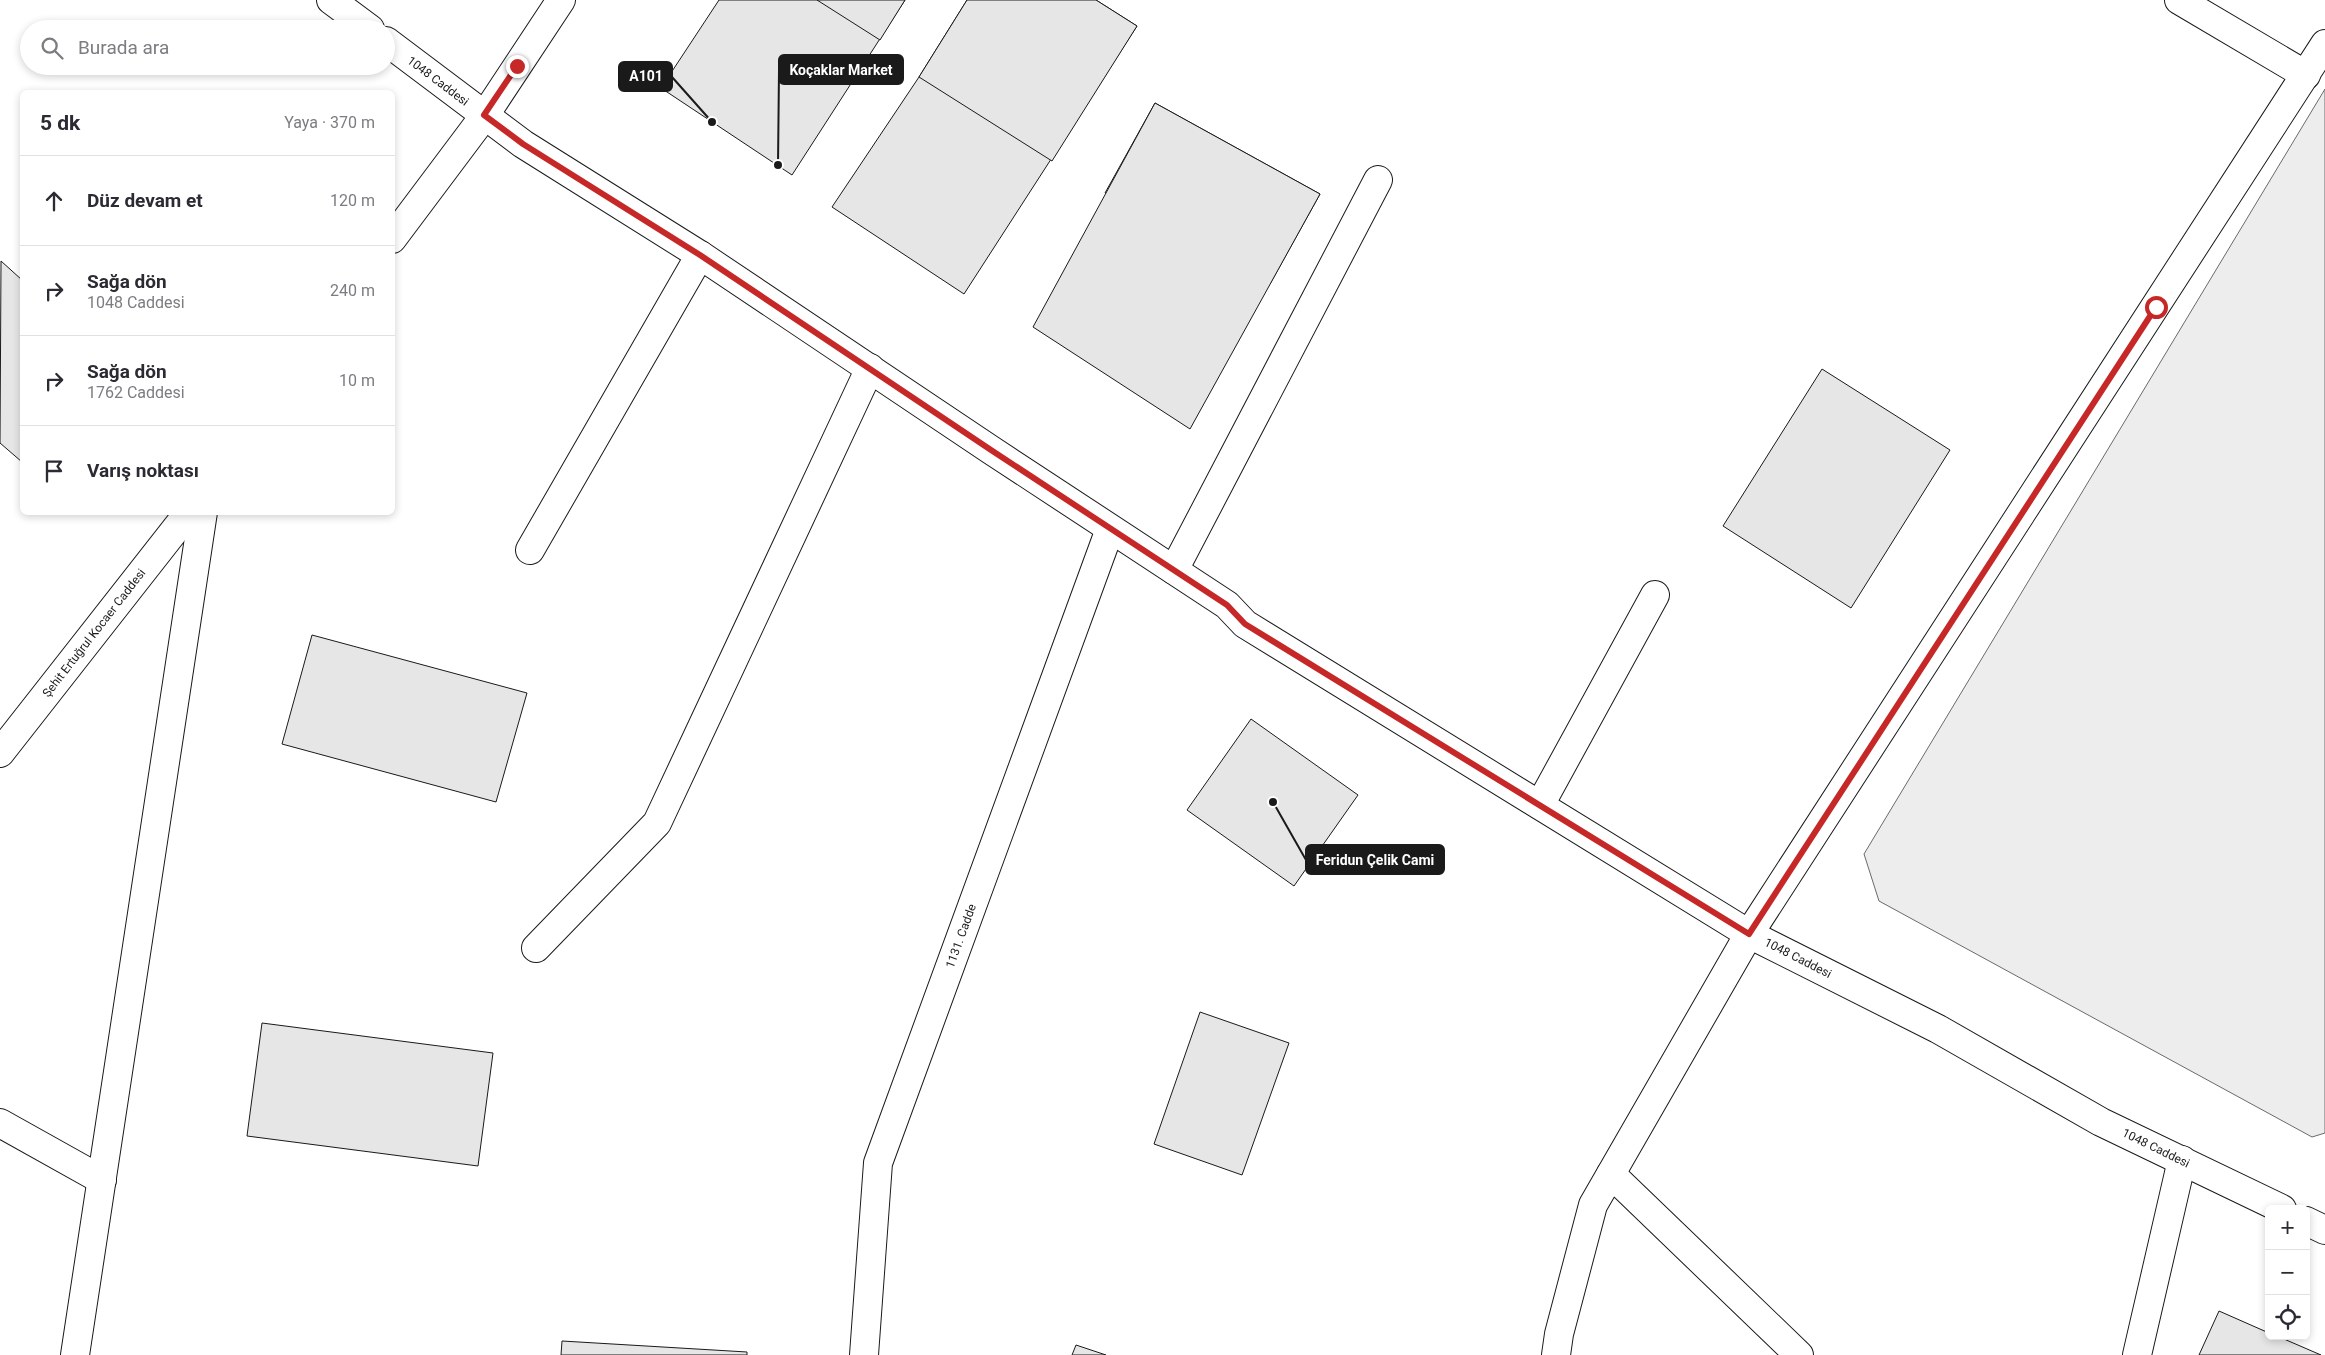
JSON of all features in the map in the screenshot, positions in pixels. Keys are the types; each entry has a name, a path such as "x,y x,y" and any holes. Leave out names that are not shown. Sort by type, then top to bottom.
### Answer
{"street":[{"path":"331,0 358,20"},
{"path":"395,235 484,115 561,0"},
{"path":"2179,0 2306,76"},
{"path":"1556,1355 1559,1334 1593,1205 1749,934 2325,44"},
{"name":"1048 Caddesi","path":"395,48 523,144 700,255 1227,605 1245,624 1749,934 1938,1029 2101,1122 2274,1205"},
{"path":"1174,570 1378,180"},
{"path":"530,550 700,255"},
{"path":"536,948 657,823 870,368"},
{"name":"Şehit Ertuğrul Kocaer Caddesi","path":"0,753 187,515"},
{"path":"81,1353 102,1180 203,515"},
{"name":"1131. Cadde","path":"864,1355 878,1162 1110,529"},
{"path":"1540,805 1655,595"},
{"path":"0,1123 102,1180"},
{"path":"2137,1355 2182,1160"},
{"path":"1611,1174 1800,1355"},
{"path":"2310,1222 2325,1230"}],"shaded area":[{"path":"2325,89 2325,1133 2312,1137 1879,901 1864,854"}],"building":[{"path":"719,0 905,0 792,175 661,88"},
{"path":"817,0 905,0 880,40"},
{"path":"967,0 1096,0 1137,26 964,294 832,207 919,77"},
{"path":"967,0 1096,0 1137,26 1052,161 919,77"},
{"path":"1155,103 1320,194 1270,284 1105,193"},
{"path":"1155,103 1320,194 1190,429 1033,327"},
{"path":"1,261 20,278 20,460 0,443"},
{"path":"1822,369 1950,450 1851,608 1723,526"},
{"path":"312,635 527,693 496,802 282,744"},
{"path":"1251,719 1358,795 1294,886 1187,810"},
{"path":"1200,1012 1289,1043 1242,1175 1154,1144"},
{"path":"262,1023 493,1053 478,1166 247,1136"},
{"path":"2219,1311 2265,1331 2265,1340 2286,1340 2321,1355 2199,1355"},
{"path":"562,1341 747,1352 747,1355 561,1355"},
{"path":"1076,1345 1106,1355 1072,1355"}],"place":[{"name":"A101","path":"712,122"},
{"name":"Koçaklar Market","path":"778,165"},
{"name":"Feridun Çelik Cami","path":"1273,802"}],"route":[{"path":"517,66 484,115 523,144 700,255 1227,605 1245,624 1749,934 2156,307"}]}
